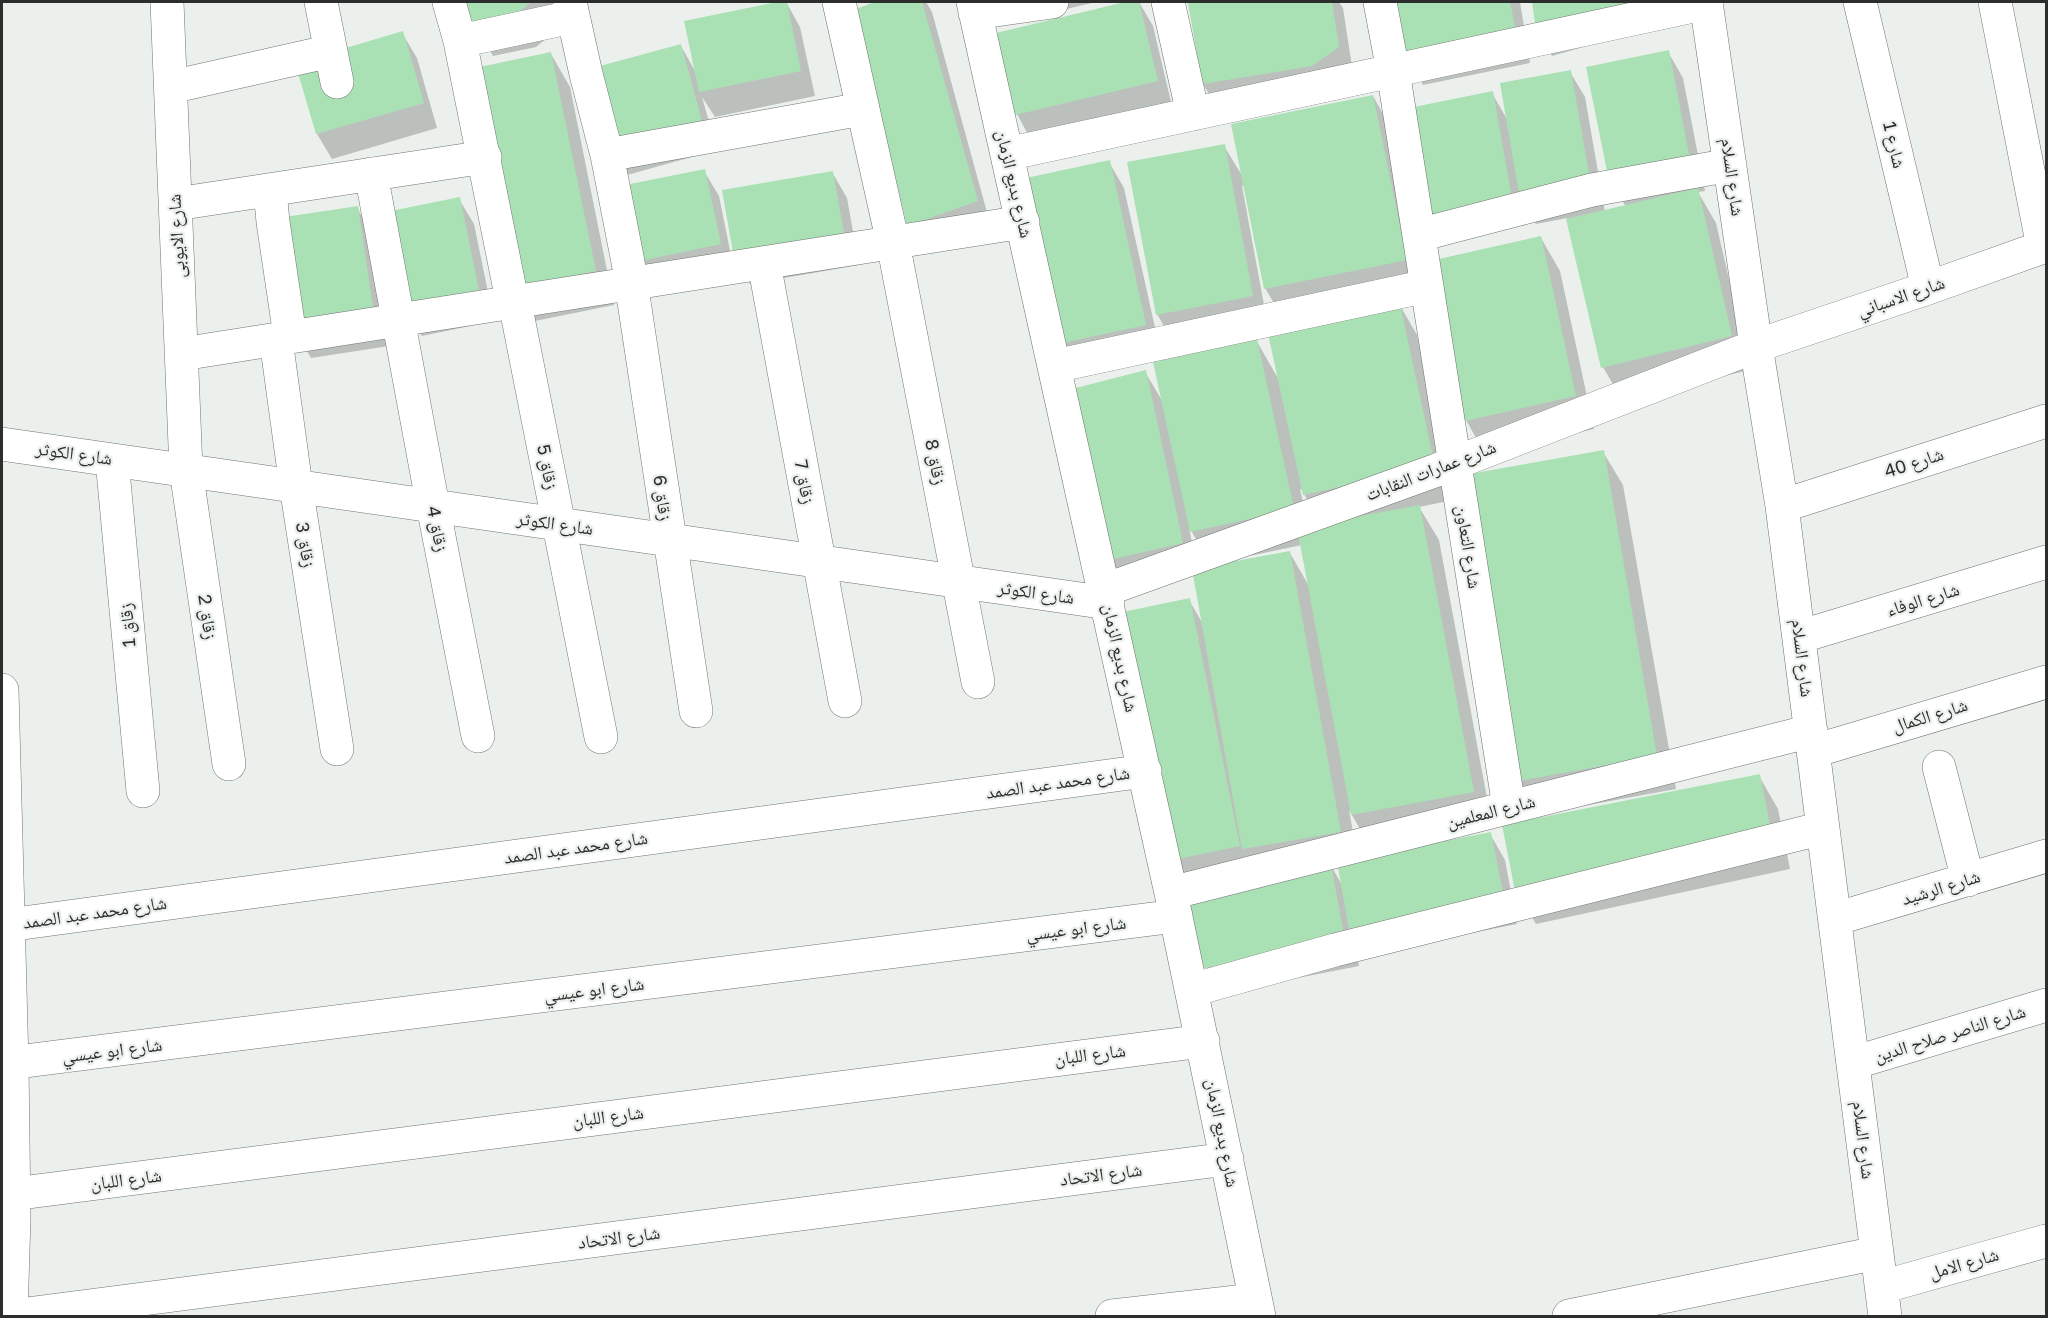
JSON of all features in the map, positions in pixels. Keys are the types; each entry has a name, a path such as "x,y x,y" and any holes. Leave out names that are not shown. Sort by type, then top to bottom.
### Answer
{"street":[{"name":"شارع الايوبى","path":"167,2 186,470"},
{"path":"171,87 334,66 321,2"},
{"name":"زقاق 5","path":"449,2 460,41 485,157 601,737"},
{"name":"زقاق 8","path":"839,2 893,243 978,682"},
{"path":"974,7 1052,2"},
{"path":"1168,2 1193,114"},
{"name":"شارع التعاون","path":"1380,2 1393,71 1509,807"},
{"path":"1007,154 1706,2"},
{"name":"شارع السلام","path":"1706,2 1756,346 1782,506 1883,1302"},
{"name":"شارع 1","path":"1860,2 1928,288"},
{"path":"1995,2 2045,246"},
{"name":"شارع بديع الزمان","path":"974,7 1174,904 1257,1308"},
{"path":"460,41 571,9"},
{"name":"زقاق 6","path":"571,9 607,155 630,284 696,711"},
{"path":"607,155 862,109"},
{"path":"176,204 485,157"},
{"path":"1419,235 1592,190 1730,165"},
{"name":"زقاق 4","path":"371,174 478,736"},
{"name":"زقاق 3","path":"270,190 296,486 337,748"},
{"path":"182,354 1023,222"},
{"name":"شارع الاسباني","path":"1756,346 2045,246"},
{"name":"زقاق 7","path":"764,263 845,701"},
{"path":"1055,366 1427,286"},
{"name":"شارع عمارات النقابات","path":"1106,597 1756,346"},
{"name":"شارع 40","path":"1782,506 2046,421"},
{"name":"شارع الكوثر","path":"2,444 958,582 1106,597"},
{"name":"زقاق 1","path":"112,460 143,791"},
{"name":"زقاق 2","path":"186,470 229,764"},
{"name":"شارع الوفاء","path":"1799,637 2046,562"},
{"name":"شارع الكمال","path":"1813,741 2046,682"},
{"path":"2,690 11,1316"},
{"name":"شارع المعلمين","path":"1174,904 1509,807 1813,741"},
{"path":"1940,767 1968,880"},
{"name":"شارع محمد عبد الصمد","path":"6,920 1145,771"},
{"path":"1192,990 1335,950 1823,828"},
{"name":"شارع الرشيد","path":"1835,919 2046,856"},
{"name":"شارع ابو عيسي","path":"7,1064 1174,904"},
{"name":"شارع الناصر صلاح الدين","path":"1854,1063 2046,1005"},
{"name":"شارع اللبان","path":"10,1209 1203,1041"},
{"name":"شارع الاتحاد","path":"11,1316 1227,1159"},
{"name":"شارع الامل","path":"1883,1302 2046,1241"},
{"path":"1569,1317 1877,1253"},
{"path":"1112,1317 1257,1308"}],"building":[{"path":"465,2 531,2 517,14 472,23"},
{"path":"777,2 787,2 801,71 699,92 684,21"},
{"path":"875,2 922,2 978,201 907,226 856,9"},
{"path":"1125,2 1139,2 1158,81 1015,115 996,33"},
{"path":"1332,2 1339,47 1312,66 1202,84 1188,3"},
{"path":"1396,2 1510,2 1517,37 1407,60"},
{"path":"1532,2 1636,2 1536,31"},
{"path":"403,31 424,103 316,134 295,63"},
{"path":"681,44 703,125 610,150 589,69"},
{"path":"1669,50 1691,165 1609,181 1586,67"},
{"path":"551,52 596,271 515,288 470,69"},
{"path":"1571,70 1591,186 1520,199 1500,83"},
{"path":"1493,91 1512,199 1429,215 1409,108"},
{"path":"1373,95 1407,260 1264,289 1231,124"},
{"path":"1225,144 1253,296 1156,315 1127,162"},
{"path":"1110,160 1146,325 1062,343 1026,178"},
{"path":"705,169 721,244 635,262 620,186"},
{"path":"833,171 845,239 734,258 722,190"},
{"path":"1698,188 1732,336 1601,368 1566,219"},
{"path":"460,197 480,296 406,311 386,212"},
{"path":"358,206 375,321 295,333 278,218"},
{"path":"1541,236 1576,396 1465,421 1430,261"},
{"path":"1399,300 1435,466 1303,495 1267,329"},
{"path":"1257,339 1294,509 1190,532 1153,362"},
{"path":"1146,370 1183,543 1109,560 1072,389"},
{"path":"1604,450 1657,756 1518,781 1464,475"},
{"path":"1420,505 1474,792 1351,815 1297,528"},
{"path":"1290,551 1341,832 1242,849 1192,569"},
{"path":"1190,598 1240,846 1168,861 1118,613"},
{"path":"1760,774 1772,836 1515,891 1502,825"},
{"path":"1491,832 1504,898 1349,929 1337,862"},
{"path":"1331,864 1345,941 1204,968 1185,897"}]}
